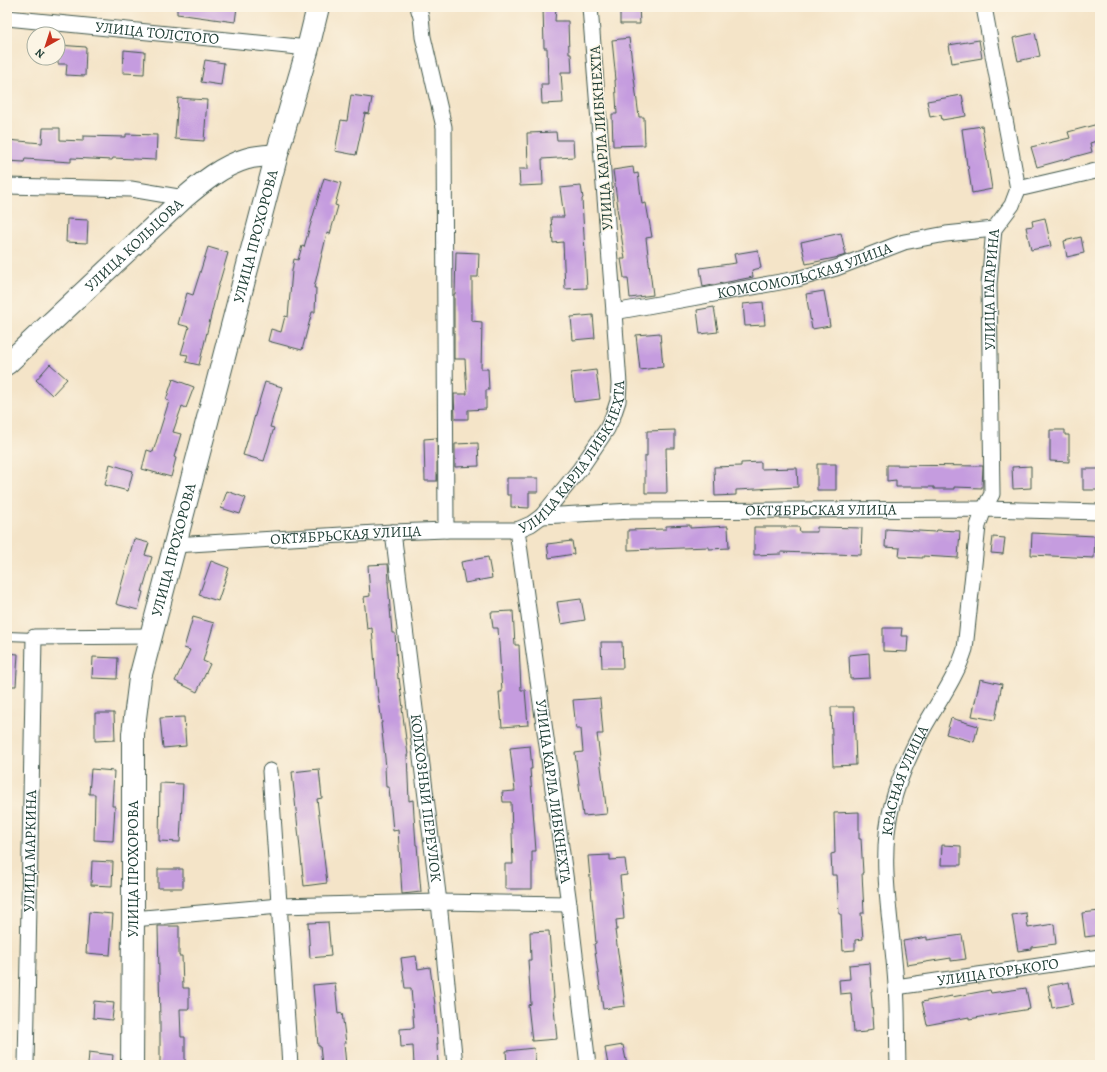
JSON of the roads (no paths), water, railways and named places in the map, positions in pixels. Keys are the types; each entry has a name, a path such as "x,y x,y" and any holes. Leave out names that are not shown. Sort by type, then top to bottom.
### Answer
{"main road":[{"name":"УЛИЦА ПРОХОРОВА","path":"132,1065 133,734 140,678 277,154 308,48 318,7"},
{"name":"УЛИЦА КОЛЬЦОВА","path":"7,364 208,177 228,165 247,158 277,154"}],"street":[{"path":"418,7 421,17 423,37 444,127 446,530"},
{"name":"УЛИЦА КАРЛА ЛИБКНЕХТА","path":"588,1065 570,904 517,530 531,524 542,516 580,468 599,442 613,416 618,401 619,384 614,312 590,7"},
{"path":"984,7 1018,189 1100,170"},
{"name":"УЛИЦА ТОЛСТОГО","path":"7,18 308,48"},
{"path":"7,186 131,189 184,198"},
{"name":"УЛИЦА ГАГАРИНА","path":"984,509 992,494 989,284 994,229 1012,205 1018,189"},
{"name":"КОМСОМОЛЬСКАЯ УЛИЦА","path":"614,312 798,279 836,268 904,242 946,234 994,229"},
{"name":"ОКТЯБРЬСКАЯ УЛИЦА","path":"542,516 632,511 984,509 1100,512"},
{"name":"КРАСНАЯ УЛИЦА","path":"898,1065 896,987 885,865 886,838 892,806 908,759 923,729 942,699 960,663 965,649 978,526 984,509"},
{"name":"ОКТЯБРЬСКАЯ УЛИЦА","path":"174,545 393,532 517,530"},
{"name":"КОЛХОЗНЫЙ ПЕРЕУЛОК","path":"393,532 439,902 455,1065"},
{"path":"34,637 150,636"},
{"name":"УЛИЦА МАРКИНА","path":"26,1065 34,637"},
{"path":"270,771 290,1065"},
{"path":"133,919 279,906 439,902 570,904"},
{"name":"УЛИЦА ГОРЬКОГО","path":"896,987 1100,956"}],"lane":[{"path":"7,636 34,637"}]}
